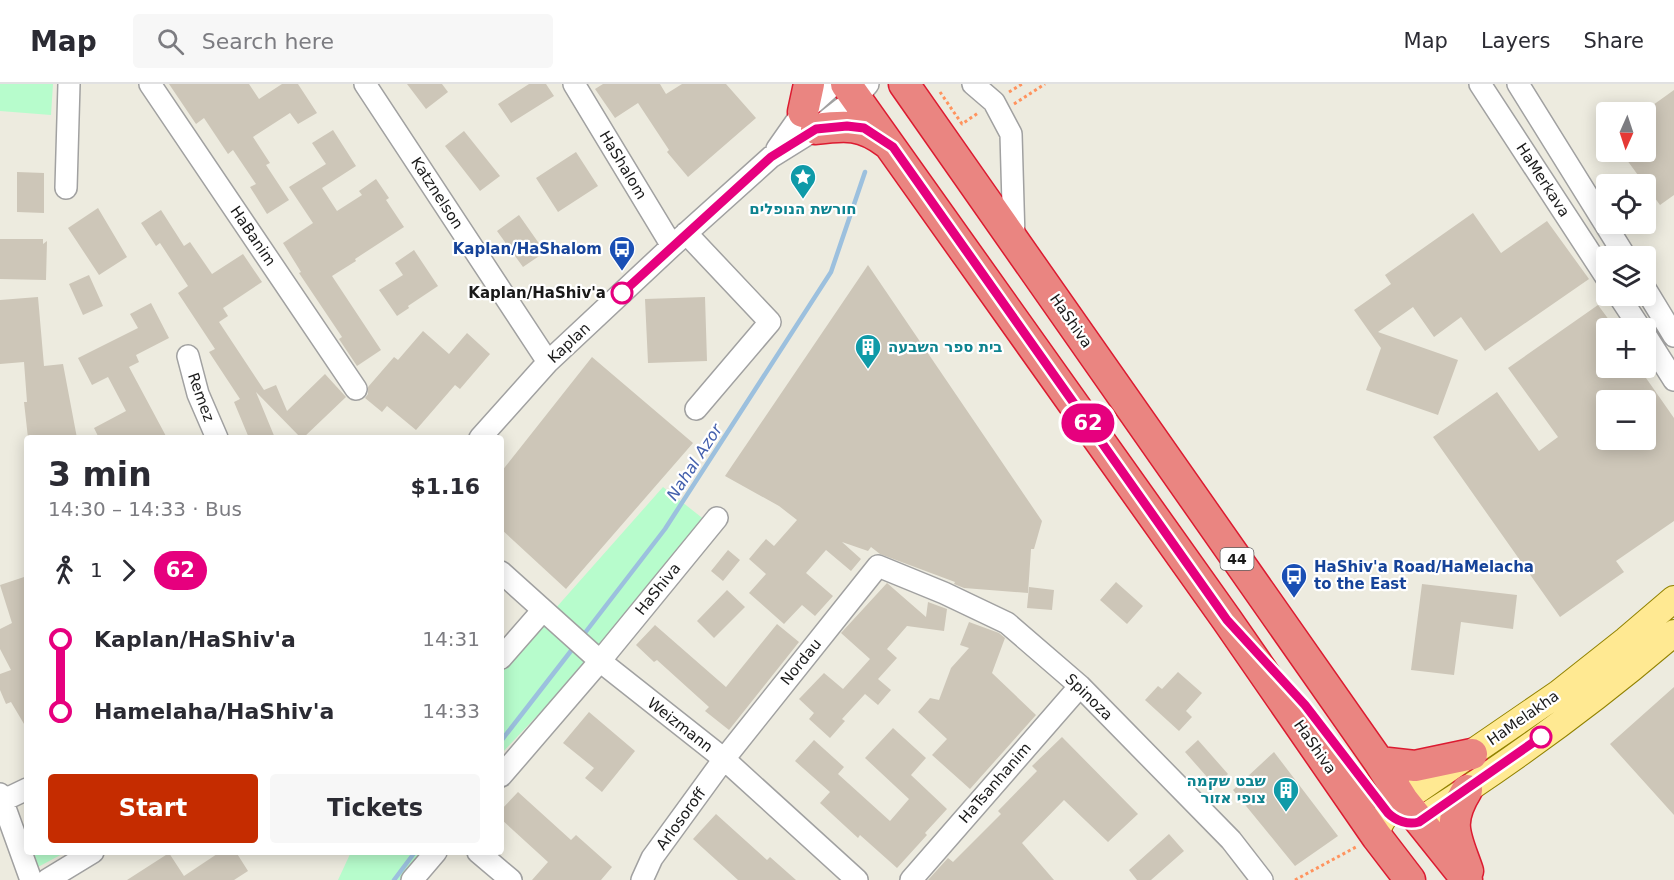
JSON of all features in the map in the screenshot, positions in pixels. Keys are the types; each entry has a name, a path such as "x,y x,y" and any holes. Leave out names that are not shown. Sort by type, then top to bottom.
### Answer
{"highway":[{"name":"HaShiva","path":"904,84 1379,762 1390,823 1410,880"},
{"path":"851,87 1227,620 1305,705 1390,823"},
{"path":"809,108 847,126 864,128 893,147"},
{"path":"1379,762 1415,766 1472,754"},
{"path":"1467,790 1457,807 1454,822 1469,880"},
{"name":"HaShiva","path":"1390,823 1469,880"}],"main road":[{"name":"HaMelakha","path":"1390,823 1472,754 1559,693 1674,599"},
{"name":"HaMelakha","path":"1390,823 1467,790 1578,711 1674,633"}],"street":[{"path":"66,188 69,84"},
{"name":"HaBanim","path":"150,84 356,389"},
{"name":"Katznelson","path":"365,84 548,362"},
{"name":"HaShalom","path":"574,84 679,240 771,322 696,409"},
{"path":"973,84 994,102 1011,134 1014,170 1014,239"},
{"name":"HaMerkava","path":"1480,84 1596,262"},
{"name":"HaMerkava","path":"1518,84 1619,246"},
{"name":"Kaplan","path":"483,435 548,362 771,157 809,108 851,87"},
{"path":"1656,306 1674,336"},
{"path":"1656,352 1674,380"},
{"name":"Remez","path":"188,356 198,394 216,435"},
{"name":"HaShiva","path":"504,772 596,657 717,518"},
{"name":"Spinoza","path":"878,566 944,592 1007,623 1080,686 1231,840 1262,880"},
{"name":"Nordau","path":"724,759 878,566"},
{"name":"Weizmann","path":"504,575 596,657 724,759 857,880"},
{"path":"504,655 543,610"},
{"name":"HaTsanhanim","path":"911,880 1080,686"},
{"name":"Arlosoroff","path":"642,880 652,858 724,759"},
{"path":"24,790 1,797 31,880"},
{"path":"47,880 88,855"},
{"path":"412,880 433,855"},
{"path":"482,855 511,880"}],"path":[{"path":"999,112 1045,84"},
{"path":"1295,880 1390,823"}],"green space":[{"path":"0,84 53,84 51,115 0,111"},
{"path":"663,487 715,528 504,751 504,667"},
{"path":"33,855 60,855 38,867"},
{"path":"350,855 432,855 419,880 338,880"}],"building":[{"path":"169,84 249,84 259,99 282,84 298,84 317,113 298,124 290,113 253,137 270,163 266,165 289,200 267,214 250,187 256,184 233,150 228,154 204,118 196,124"},
{"path":"407,84 442,84 448,92 426,109"},
{"path":"529,84 546,84 554,96 511,123 498,104"},
{"path":"603,84 660,84 666,94 682,84 726,84 756,118 688,177 667,152 669,150 638,103 615,118 595,89"},
{"path":"1674,90 1674,195 1660,205 1656,200 1656,174 1637,174 1628,162 1656,162 1656,103"},
{"path":"333,130 356,166 322,188 337,211 362,195 359,191 376,179 389,198 386,200 404,227 332,276 381,350 357,366 339,339 342,337 299,273 301,272 283,243 313,223 289,187 326,164 312,143"},
{"path":"464,131 500,176 480,191 445,146"},
{"path":"576,152 598,186 558,212 536,178"},
{"path":"17,172 44,173 44,213 17,212"},
{"path":"98,208 127,257 99,275 68,228"},
{"path":"161,210 184,246 190,242 212,274 243,254 262,282 223,308 228,316 219,322 264,390 276,385 287,411 325,374 346,397 306,435 298,435 256,392 274,435 248,435 234,402 240,399 209,352 215,349 178,293 188,286 160,243 156,246 141,223"},
{"path":"1473,213 1501,253 1547,221 1589,279 1485,351 1461,317 1434,337 1413,307 1378,332 1458,360 1438,415 1366,390 1381,348 1354,310 1391,284 1385,275"},
{"path":"519,215 545,252 523,267 497,231"},
{"path":"0,239 43,239 43,244 47,241 46,280 0,279"},
{"path":"414,250 438,286 397,316 379,290 403,275 395,263"},
{"name":"בית ספר השבעה","path":"868,265 1042,521 1034,549 1031,549 1028,593 964,588 954,584 955,582 880,554 871,547 868,551 842,542 861,559 851,571 826,550 806,573 833,596 815,616 802,605 784,624 749,593 766,574 749,559 766,539 774,546 797,520 779,506 725,476"},
{"path":"89,275 103,306 83,315 69,284"},
{"path":"38,297 44,366 63,364 76,435 28,435 24,402 27,402 24,362 0,364 0,300"},
{"path":"705,297 707,361 648,363 645,299"},
{"path":"151,303 169,338 136,355 139,362 129,367 165,435 98,435 94,428 126,411 108,377 92,385 78,358 138,328 130,314"},
{"path":"1599,306 1608,318 1596,318 1596,378 1646,378 1654,390 1596,390 1596,450 1656,450 1656,392 1674,418 1674,521 1616,561 1624,572 1560,617 1433,437 1497,392 1539,451 1558,437 1508,368"},
{"path":"423,331 449,354 467,333 490,354 460,389 455,385 416,430 387,406 382,412 365,398 368,394 368,387 394,357 398,360"},
{"path":"592,357 693,443 566,589 504,532 504,468"},
{"path":"728,550 740,560 723,581 711,571"},
{"path":"24,577 24,724 11,702 6,704 0,690 0,674 11,670 0,649 0,629 12,623 0,585"},
{"path":"1116,582 1143,606 1127,624 1100,600"},
{"path":"887,583 926,617 928,602 947,609 944,631 907,626 887,649 897,658 878,679 891,690 878,705 865,694 842,719 845,721 830,738 809,719 814,713 799,699 824,673 843,689 870,659 841,633"},
{"path":"1422,584 1517,595 1513,629 1461,622 1454,675 1411,670"},
{"path":"1029,587 1054,590 1052,610 1027,608"},
{"path":"727,590 745,607 714,638 697,621"},
{"path":"969,622 999,633 1005,638 992,673 1036,715 970,789 932,755 947,739 918,712 930,698 939,700 951,668 969,648 960,645"},
{"path":"777,624 799,642 729,730 705,711 709,707 657,660 654,662 636,645 655,625 726,687"},
{"path":"1178,672 1202,693 1186,711 1192,717 1179,731 1145,700 1158,686 1162,689"},
{"path":"1674,687 1674,815 1610,744"},
{"path":"589,712 635,751 602,792 585,778 594,768 563,743"},
{"path":"893,728 926,758 911,775 947,809 897,868 860,835 858,838 820,803 830,792 795,761 814,740 844,767 838,774 890,821 909,799 865,758"},
{"path":"1062,737 1138,814 1108,842 1064,800 1022,843 1054,880 928,880 948,858 953,862 1001,814 998,811 1037,771 1032,766"},
{"path":"1198,740 1228,774 1215,786 1185,752"},
{"name":"שבט שקמה צופי אזור","path":"1274,752 1338,836 1295,866 1233,790"},
{"path":"518,792 571,840 576,835 612,867 601,880 532,880 548,862 504,822 504,807"},
{"path":"716,814 767,860 770,857 796,880 738,880 693,839"},
{"path":"1169,834 1184,851 1151,880 1137,880 1129,870"},
{"path":"166,855 170,855 184,876 216,855 238,855 248,871 234,880 127,880"}],"waterway":[{"name":"Nahal Azor","path":"581,638 665,529 831,272 865,172"},
{"name":"Nahal Azor","path":"504,737 574,647"},
{"name":"Nahal Azor","path":"394,880 413,855"}],"bus line":[{"name":"62","path":"622,293 771,157 816,129 847,126 864,128 893,147 1227,620 1305,705 1394,819 1408,823 1419,822 1541,737"}],"place":[{"name":"חורשת הנופלים","path":"803,200"},
{"name":"Kaplan/HaShalom","path":"622,272"},
{"name":"Kaplan/HaShiv'a","path":"622,293"},
{"name":"בית ספר השבעה","path":"868,370"},
{"name":"HaShiv'a Road/HaMelacha to the East","path":"1294,599"},
{"name":"שבט שקמה צופי אזור","path":"1286,813"}]}
